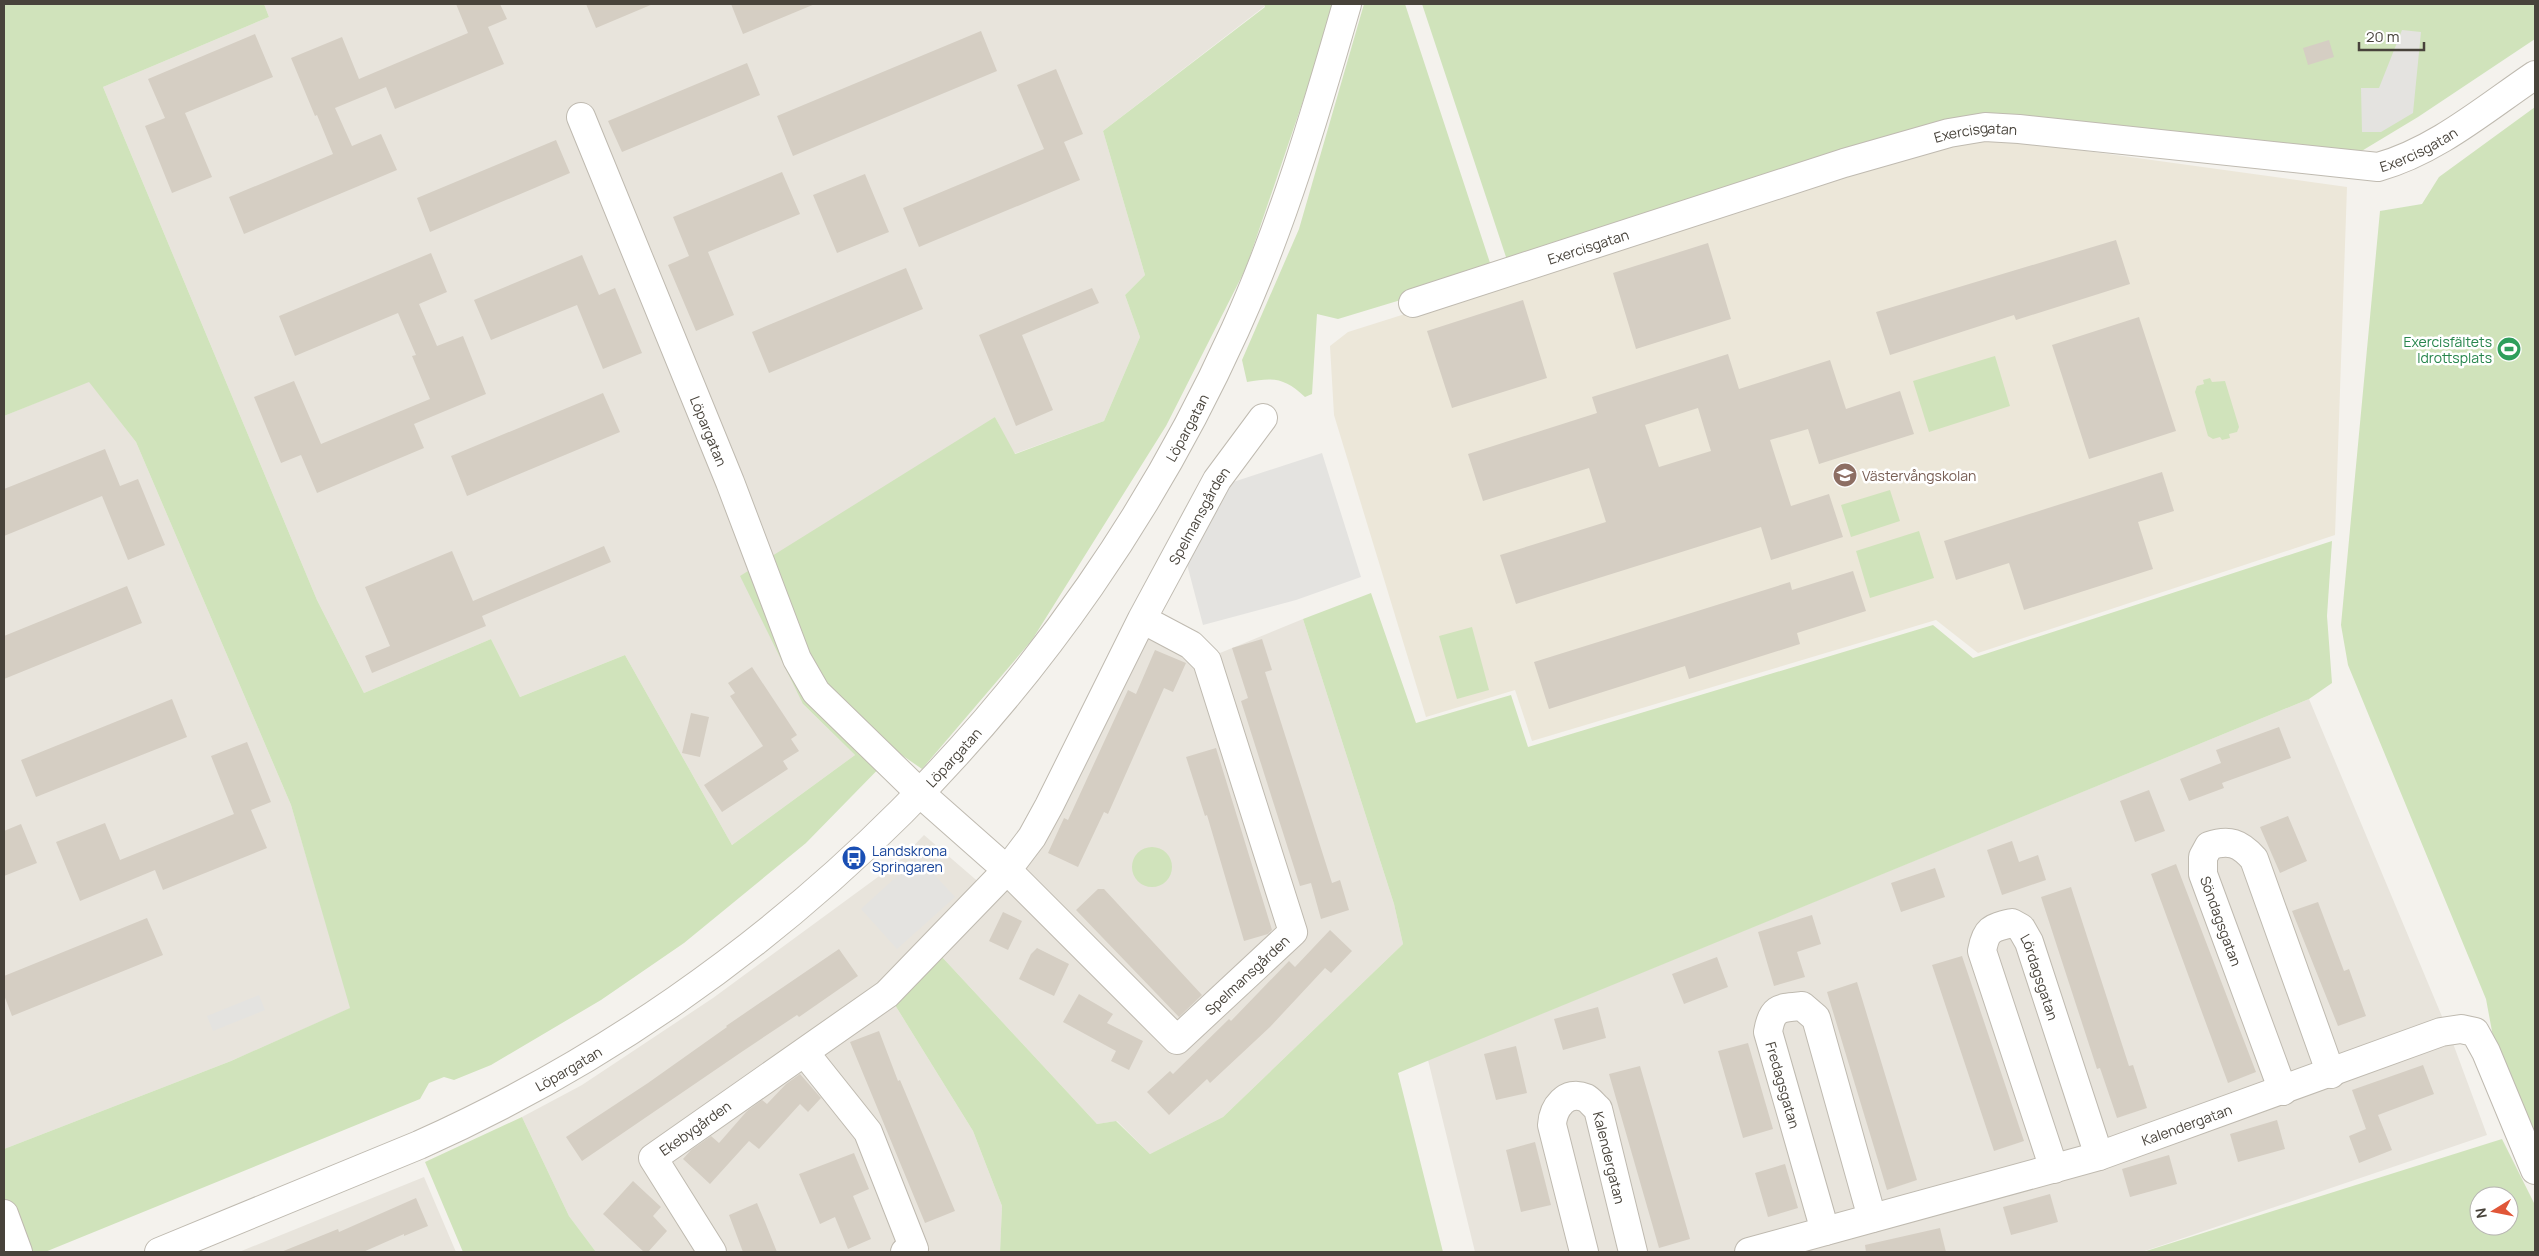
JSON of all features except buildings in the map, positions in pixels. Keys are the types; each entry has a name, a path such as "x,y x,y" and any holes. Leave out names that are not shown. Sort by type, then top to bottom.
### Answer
{"street":[{"name":"Löpargatan","path":"159,1252 419,1146 561,1074 678,999 776,925 851,861 921,794 992,716 1076,607 1130,526 1165,468 1235,330 1256,282 1296,174 1347,4"},
{"name":"Exercisgatan","path":"1413,303 1844,163 1949,133 1985,127 2019,129 2378,167 2399,162 2427,147 2535,75"},
{"name":"Löpargatan","path":"581,117 730,482 797,658 816,692 921,794"},
{"name":"Spelmansgården","path":"1007,870 1032,837 1142,619 1217,480 1263,418"},
{"name":"Spelmansgården","path":"921,794 1007,870 1177,1040 1294,932 1207,661 1191,646 1142,619"},
{"name":"Söndagsgatan","path":"2283,1091 2203,874 2203,857 2209,846 2231,841 2244,848 2254,859 2331,1074"},
{"name":"Ekebygården","path":"712,1252 653,1158 887,994 1007,870"},
{"name":"Lördagsgatan","path":"2054,1169 1982,951 1985,937 1992,928 2012,923 2021,928 2029,942 2099,1156"},
{"name":"Fredagsgatan","path":"1825,1232 1768,1032 1770,1018 1779,1008 1802,1006 1816,1018 1872,1218"},
{"name":"Kalendergatan","path":"1749,1252 2099,1156 2331,1074 2441,1032 2461,1030 2475,1032 2486,1052 2535,1170"},
{"path":"805,1053 868,1132 914,1249 905,1252"},
{"name":"Kalendergatan","path":"1584,1252 1552,1125 1553,1112 1562,1101 1575,1097 1586,1098 1598,1109 1633,1252"},
{"path":"4,1214 18,1252"}],"shaded area":[{"path":"264,4 1264,4 1265,6 1103,131 1145,275 1125,295 1140,337 1104,421 1014,454 995,417 803,704 855,755 732,845 625,655 520,697 491,639 364,693 317,600 103,87 269,17"},
{"path":"2402,30 2421,32 2413,113 2381,132 2362,132 2361,88 2379,88"},
{"name":"Västervångskolan","path":"1971,135 2347,187 2335,535 1978,653 1936,620 1532,741 1515,690 1426,717 1334,415 1330,346 1348,332"},
{"path":"89,381 136,442 291,805 351,1008 231,1061 4,1149 4,416"},
{"path":"1322,453 1361,577 1296,600 1203,625 1184,553 1221,486"},
{"path":"1303,619 1394,904 1403,944 1223,1117 1150,1154 1117,1121 1097,1124 942,957 965,931 895,1005 973,1131 1002,1206 1000,1252 596,1252 569,1216 522,1117 582,1085 713,998 897,863 924,835 996,897 1154,620 1220,653"},
{"path":"2309,699 2451,1038 2487,1135 2142,1252 1475,1252 1428,1060"},
{"path":"918,857 955,897 897,949 861,909"},
{"path":"259,995 265,1010 213,1031 207,1016"},
{"path":"424,1177 456,1252 239,1252"}],"green space":[{"path":"4,4 264,4 269,17 103,87 317,600 364,693 491,639 520,697 625,655 732,845 855,755 803,704 740,576 995,417 1015,454 1104,421 1140,337 1125,295 1145,275 1103,131 1265,7 1264,4 1333,4 1319,54 1246,268 1166,426 1032,640 922,769 896,751 806,843 684,943 601,1000 491,1065 454,1080 444,1077 429,1083 420,1099 45,1252 4,1252 4,1149 231,1061 350,1008 291,805 136,442 89,382 4,416"},
{"path":"1364,4 1405,4 1493,272 1338,319 1317,314 1312,394 1305,397 1291,386 1279,380 1247,382 1242,360 1299,229"},
{"path":"1422,4 2535,4 2535,39 2418,117 2355,155 1966,117 1507,260"},
{"path":"2535,107 2535,1145 2494,1042 2486,999 2348,665 2341,625 2380,211 2422,204 2439,177"},
{"path":"1995,356 2010,406 1929,432 1913,381"},
{"path":"2210,378 2212,382 2225,381 2239,427 2237,432 2229,434 2230,438 2222,440 2220,437 2213,439 2208,436 2195,392 2197,386 2204,384 2203,380"},
{"path":"1890,490 1900,521 1851,537 1841,505"},
{"path":"1919,531 1934,578 1870,598 1856,551"},
{"path":"2332,541 2327,616 2332,683 2309,699 1398,1073 1443,1252 1000,1252 1002,1206 973,1131 895,1005 942,957 1097,1124 1116,1121 1150,1154 1223,1117 1403,944 1394,904 1303,619 1371,593 1416,723 1511,695 1528,747 1933,625 1973,658"},
{"path":"1472,627 1489,690 1457,699 1439,636"},
{"path":"1152,847 1166,853 1172,867 1166,881 1152,887 1138,881 1132,867 1138,853"},
{"path":"522,1117 569,1216 596,1252 463,1252 425,1162"},
{"path":"2502,1139 2535,1205 2535,1252 2143,1252"}],"place":[{"name":"Exercisfältets Idrottsplats","path":"2509,349"},
{"name":"Västervångskolan","path":"1845,475"},
{"name":"Landskrona Springaren","path":"854,858"}]}
